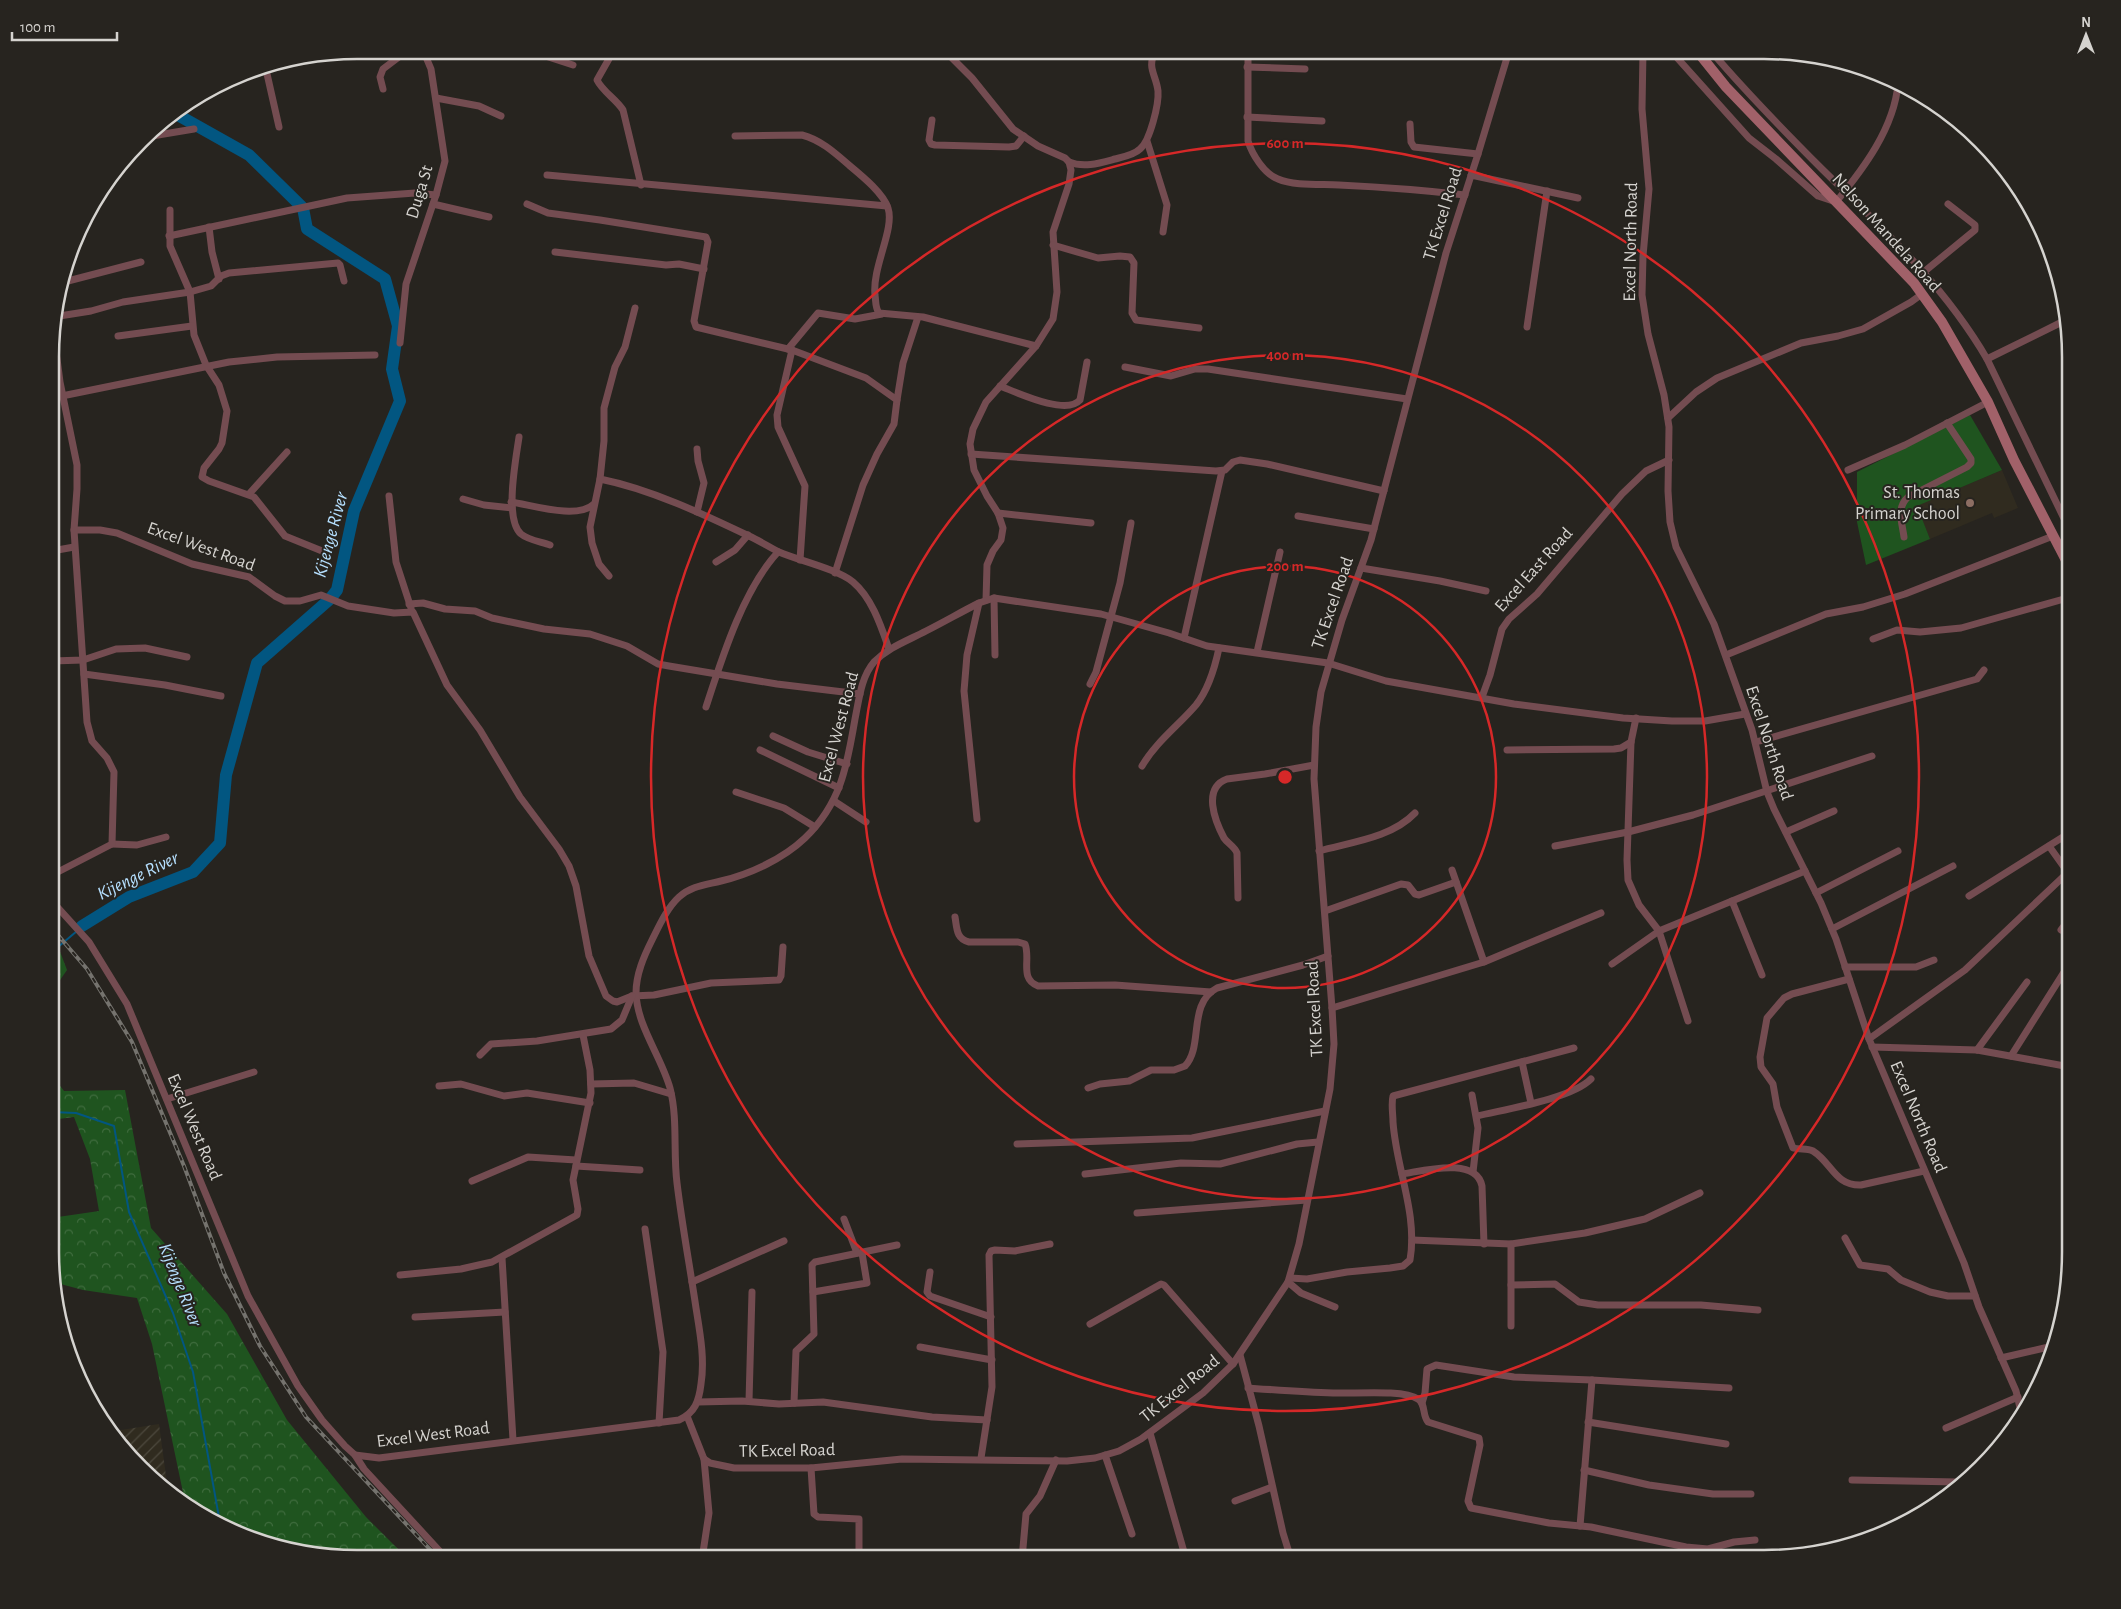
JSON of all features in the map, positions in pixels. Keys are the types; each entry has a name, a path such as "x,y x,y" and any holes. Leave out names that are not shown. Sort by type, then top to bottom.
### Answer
{"main road":[{"name":"Nelson Mandela Road","path":"1703,59 1726,87 1890,258 1922,294 1942,322 1988,402 2014,460 2062,553"}],"street":[{"path":"383,89 380,77 383,69 396,59"},
{"name":"Duga St","path":"400,343 406,284 436,195 445,161 431,69 427,59"},
{"path":"554,59 572,65"},
{"path":"609,59 597,80 617,100 623,110 641,185"},
{"path":"953,59 972,78 1013,128 1038,146 1065,158 1069,162 1084,165 1103,163 1136,152 1147,141"},
{"path":"1151,59 1158,94 1147,141 1167,205 1164,232"},
{"path":"1247,59 1247,132 1251,150 1269,174 1280,180 1465,195"},
{"name":"TK Excel Road","path":"704,1459 710,1463 734,1468 812,1468 902,1458 1056,1460 1095,1458 1105,1455 1118,1451 1150,1433 1203,1393 1240,1355 1289,1280 1299,1244 1318,1142 1326,1111 1333,1064 1332,1008 1314,765 1318,711 1328,664 1374,530 1446,253 1506,59"},
{"name":"Excel North Road","path":"1643,59 1642,109 1649,189 1643,256 1642,295 1648,334 1668,418 1668,491 1670,522 1676,547 1706,606 1726,655 1756,742 1767,792 1832,929 1868,1039 1964,1263 1975,1296 2018,1396 2020,1405"},
{"path":"1678,59 1749,138 1818,196 1836,202 1862,169 1885,130 1897,90"},
{"path":"1718,59 1761,106 1925,271 1962,320 1987,359 2062,514"},
{"path":"1247,66 1305,69"},
{"path":"267,73 279,127"},
{"path":"436,98 479,106 501,116"},
{"path":"1247,117 1322,121"},
{"path":"932,120 928,140 931,144 935,145 1009,147 1016,146 1024,136"},
{"path":"1410,124 1410,142 1414,147 1478,154"},
{"path":"158,135 194,129"},
{"path":"735,136 802,135 811,137 826,146 867,180 887,206 889,226 876,267 874,288 876,309 882,314"},
{"path":"995,655 986,600 987,564 1002,537 1002,524 998,513 974,470 970,444 977,417 986,402 1036,346 1056,312 1058,292 1053,245 1054,226 1071,176 1069,162"},
{"path":"547,175 887,206"},
{"path":"1471,175 1578,198"},
{"path":"1526,327 1547,192"},
{"path":"169,236 347,198 415,193 436,195"},
{"path":"433,204 489,217"},
{"path":"527,204 548,213 704,236 708,239 708,242 694,321 696,327 790,350 866,378 897,400"},
{"path":"1925,271 1975,230 1975,225 1948,204"},
{"path":"170,210 169,236 171,251 190,292 192,326 196,342 206,365 218,384 226,406 227,418 220,448 204,468 202,477 209,482 249,494 258,501 285,536 327,553"},
{"path":"208,228 219,279"},
{"path":"1053,245 1098,258 1130,257 1134,263 1133,318 1139,321 1199,328"},
{"path":"555,252 666,265 679,264 704,269"},
{"path":"69,281 141,262"},
{"path":"61,316 123,302 190,292 211,286 224,274 338,263 344,281"},
{"path":"1668,418 1696,392 1717,378 1800,343 1863,329 1922,294"},
{"path":"609,576 599,564 590,527 600,479 605,404 635,308"},
{"path":"800,560 805,486 778,427 776,415 790,350 818,313 855,319 882,314 918,317 1036,346"},
{"path":"835,573 863,485 877,454 894,424 903,363 918,317"},
{"path":"1987,359 2060,323"},
{"path":"118,336 192,326"},
{"path":"59,397 206,365 277,358 375,355"},
{"path":"1000,386 1044,402 1072,405 1080,400 1083,392 1087,362"},
{"path":"1125,368 1171,376 1195,369 1208,370 1287,380 1319,388 1407,399"},
{"path":"59,369 77,465 78,489 74,547 89,735 107,758 114,772 112,844"},
{"path":"1848,470 1988,402"},
{"path":"1904,537 1900,513 1903,502 1908,497 1967,468 1972,463 1947,423"},
{"path":"519,438 512,505 520,533 550,546"},
{"path":"697,449 704,483 697,512"},
{"path":"249,494 287,452"},
{"path":"971,454 1222,471"},
{"path":"1184,638 1222,471 1233,462 1240,460 1268,464 1384,491"},
{"name":"Excel East Road","path":"1482,697 1490,675 1502,628 1509,619 1537,594 1622,494 1646,471 1669,460"},
{"path":"600,479 697,512 748,535 778,552 852,581 866,598 877,618 889,649"},
{"path":"389,496 396,562 412,612 447,685 480,730 520,797 559,849 569,866 576,886 589,956 604,994 614,1002 634,996 660,994 711,983 779,980 781,976 783,947"},
{"path":"462,499 491,507 512,505 564,511 583,510 594,504"},
{"path":"998,513 1091,523"},
{"path":"1298,516 1374,530"},
{"path":"1090,684 1096,672 1120,583 1131,523"},
{"name":"Excel West Road","path":"74,530 118,532 192,564 249,577 285,601 300,601 317,595 348,606 394,612 412,612"},
{"path":"716,562 735,550 748,535"},
{"path":"1726,655 1826,614 1863,607 1905,594 2053,536"},
{"path":"59,550 74,547"},
{"path":"706,707 733,630 764,570 778,552"},
{"path":"1257,652 1280,552"},
{"path":"1361,568 1440,581 1486,591"},
{"path":"1873,639 1897,630 1920,632 1961,628 2062,599"},
{"path":"986,600 1111,616 1198,644 1328,664 1386,681 1514,704 1623,718 1692,722 1745,714"},
{"path":"977,819 964,690 967,655 986,600"},
{"name":"Excel West Road","path":"59,908 89,942 127,1004 248,1296 298,1386 322,1420 355,1455 378,1458 679,1420 687,1416 698,1402 702,1382 702,1356 677,1185 675,1119 671,1094 663,1068 634,996 647,950 662,920 680,896 695,887 730,879 764,865 804,839 814,827 834,801 839,788 847,764 860,694 872,665 889,649 986,600"},
{"path":"409,604 424,603 445,608 474,611 492,618 544,629 590,634 627,646 658,664 785,685 860,694"},
{"path":"59,661 83,660 116,649 145,648 187,657"},
{"path":"1142,766 1152,751 1201,697 1212,672 1218,648"},
{"path":"1756,742 1977,679 1984,670"},
{"path":"84,674 165,685 221,696"},
{"path":"1636,718 1631,742 1627,860 1630,886 1639,905 1660,931 1688,1021"},
{"path":"773,736 808,752 847,764"},
{"path":"1507,750 1614,749 1631,742"},
{"path":"760,750 839,788"},
{"path":"1555,846 1628,832 1693,815 1872,756"},
{"path":"1238,898 1237,853 1234,847 1224,839 1212,809 1215,791 1222,780 1314,765"},
{"path":"736,792 784,808 814,827"},
{"path":"834,801 866,822"},
{"path":"1786,832 1834,811"},
{"path":"1319,851 1396,829 1415,813"},
{"path":"59,871 112,844 137,845 166,837"},
{"path":"1969,896 2062,838"},
{"path":"2049,846 2062,863"},
{"path":"1816,893 1898,851"},
{"path":"1832,929 1953,866"},
{"path":"1452,870 1484,962"},
{"path":"1612,964 1660,931 1805,871"},
{"path":"1868,1039 1964,970 2062,880"},
{"path":"1325,911 1401,884 1408,884 1419,895 1456,882"},
{"path":"1732,901 1762,975"},
{"path":"1332,1008 1484,962 1601,913"},
{"path":"955,916 959,937 964,941 1018,942 1025,944 1028,980 1038,986 1115,985 1211,992"},
{"path":"1088,1088 1100,1084 1129,1081 1151,1070 1174,1070 1185,1066 1192,1052 1199,1014 1205,999 1211,992 1217,988 1303,966 1328,956"},
{"path":"1845,967 1916,967 1934,960"},
{"path":"2012,1056 2062,973"},
{"path":"1849,979 1789,995 1784,998 1766,1020 1760,1062 1773,1084 1777,1106 1793,1148 1814,1152 1843,1182 1849,1185 1861,1185 1924,1171"},
{"path":"1977,1050 2027,982"},
{"path":"480,1055 491,1044 537,1041 583,1035 614,1028 622,1020 634,996"},
{"path":"400,1275 464,1268 502,1258 576,1215 578,1210 572,1184 590,1103 591,1084 583,1035"},
{"path":"1872,1047 1977,1050 2062,1065"},
{"path":"1289,1280 1402,1266 1410,1260 1412,1240 1394,1133 1393,1096 1400,1092 1574,1048"},
{"path":"1522,1062 1531,1103"},
{"path":"167,1099 254,1072"},
{"path":"1477,1116 1574,1090 1591,1079"},
{"path":"439,1086 461,1084 504,1096 527,1093 590,1103"},
{"path":"591,1084 639,1084 671,1094"},
{"path":"1472,1095 1477,1116 1473,1172"},
{"path":"1017,1144 1192,1138 1326,1111"},
{"path":"1085,1174 1181,1163 1220,1164 1297,1144 1318,1142"},
{"path":"472,1181 528,1157 640,1170"},
{"path":"1402,1174 1450,1168 1473,1172 1482,1186 1484,1244"},
{"path":"1412,1240 1511,1244 1614,1227 1645,1218 1700,1194"},
{"path":"1137,1213 1307,1200"},
{"path":"813,1292 867,1283 860,1253 844,1218"},
{"path":"645,1229 663,1352 659,1423"},
{"path":"1845,1238 1860,1265 1888,1269 1901,1280 1930,1292 1948,1296 1975,1296"},
{"path":"692,1282 784,1241"},
{"path":"981,1458 992,1387 990,1252 995,1250 1015,1251 1050,1244"},
{"path":"1511,1244 1511,1326"},
{"path":"794,1403 796,1351 814,1334 812,1268 814,1262 897,1245"},
{"path":"502,1258 514,1440"},
{"path":"930,1272 927,1292 930,1296 991,1317"},
{"path":"1289,1280 1301,1293 1335,1307"},
{"path":"1090,1324 1161,1284 1233,1364"},
{"path":"1512,1285 1555,1284 1579,1302 1598,1305 1701,1306 1758,1310"},
{"path":"749,1401 752,1292"},
{"path":"415,1318 505,1312"},
{"path":"920,1347 992,1360"},
{"path":"2001,1358 2046,1348"},
{"path":"1240,1355 1260,1426 1272,1487 1288,1550"},
{"path":"1729,1388 1514,1377 1436,1365 1430,1366 1427,1369 1425,1393 1422,1402 1425,1419 1428,1422 1479,1438 1480,1445 1468,1501 1470,1508 1549,1523 1580,1526 1664,1544 1702,1549 1754,1540"},
{"path":"1580,1526 1592,1380"},
{"path":"1248,1388 1410,1395 1422,1402"},
{"path":"1946,1428 2018,1396"},
{"path":"698,1402 824,1402 932,1417 987,1420"},
{"path":"687,1416 704,1459 709,1513 703,1550"},
{"path":"1588,1422 1726,1444"},
{"path":"1150,1433 1183,1550"},
{"path":"355,1455 364,1469 439,1550"},
{"path":"1105,1455 1132,1534"},
{"path":"1023,1550 1026,1514 1040,1496 1056,1460"},
{"path":"812,1468 814,1514 818,1517 859,1519 859,1550"},
{"path":"1584,1470 1642,1484 1708,1494 1751,1494"},
{"path":"1852,1480 1954,1482"},
{"path":"1235,1501 1272,1487"}],"shaded area":[{"name":"St. Thomas Primary School","path":"2002,470 2018,508 1994,518 1992,513 1930,539 1916,506"},
{"path":"159,1424 167,1482 146,1463 118,1431"}],"green space":[{"path":"1970,415 2002,470 1917,506 1930,539 1866,565 1857,522 1857,472"},
{"path":"59,949 67,970 59,982"},
{"path":"59,1084 64,1091 125,1090 151,1228 227,1314 287,1420 366,1517 399,1550 338,1550 299,1545 243,1528 184,1495 152,1344 137,1298 83,1290 60,1284 59,1217 99,1211 90,1159 74,1117 59,1119"}],"waterway":[{"name":"Kijenge River","path":"82,926 129,897 193,872 220,843 226,775 257,663 330,599 337,590 354,511 400,401 392,369 398,326 385,279 307,229 303,208 249,155 180,116"},
{"name":"Kijenge River","path":"59,946 77,931"},
{"name":"Kijenge River","path":"59,1112 76,1113 114,1126 129,1212 173,1313 193,1372 219,1516"}],"railway":[{"path":"59,936 87,969 132,1042 184,1166 224,1273 260,1346 306,1417 431,1550"}],"place":[{"name":"St. Thomas Primary School","path":"1970,503"}]}
